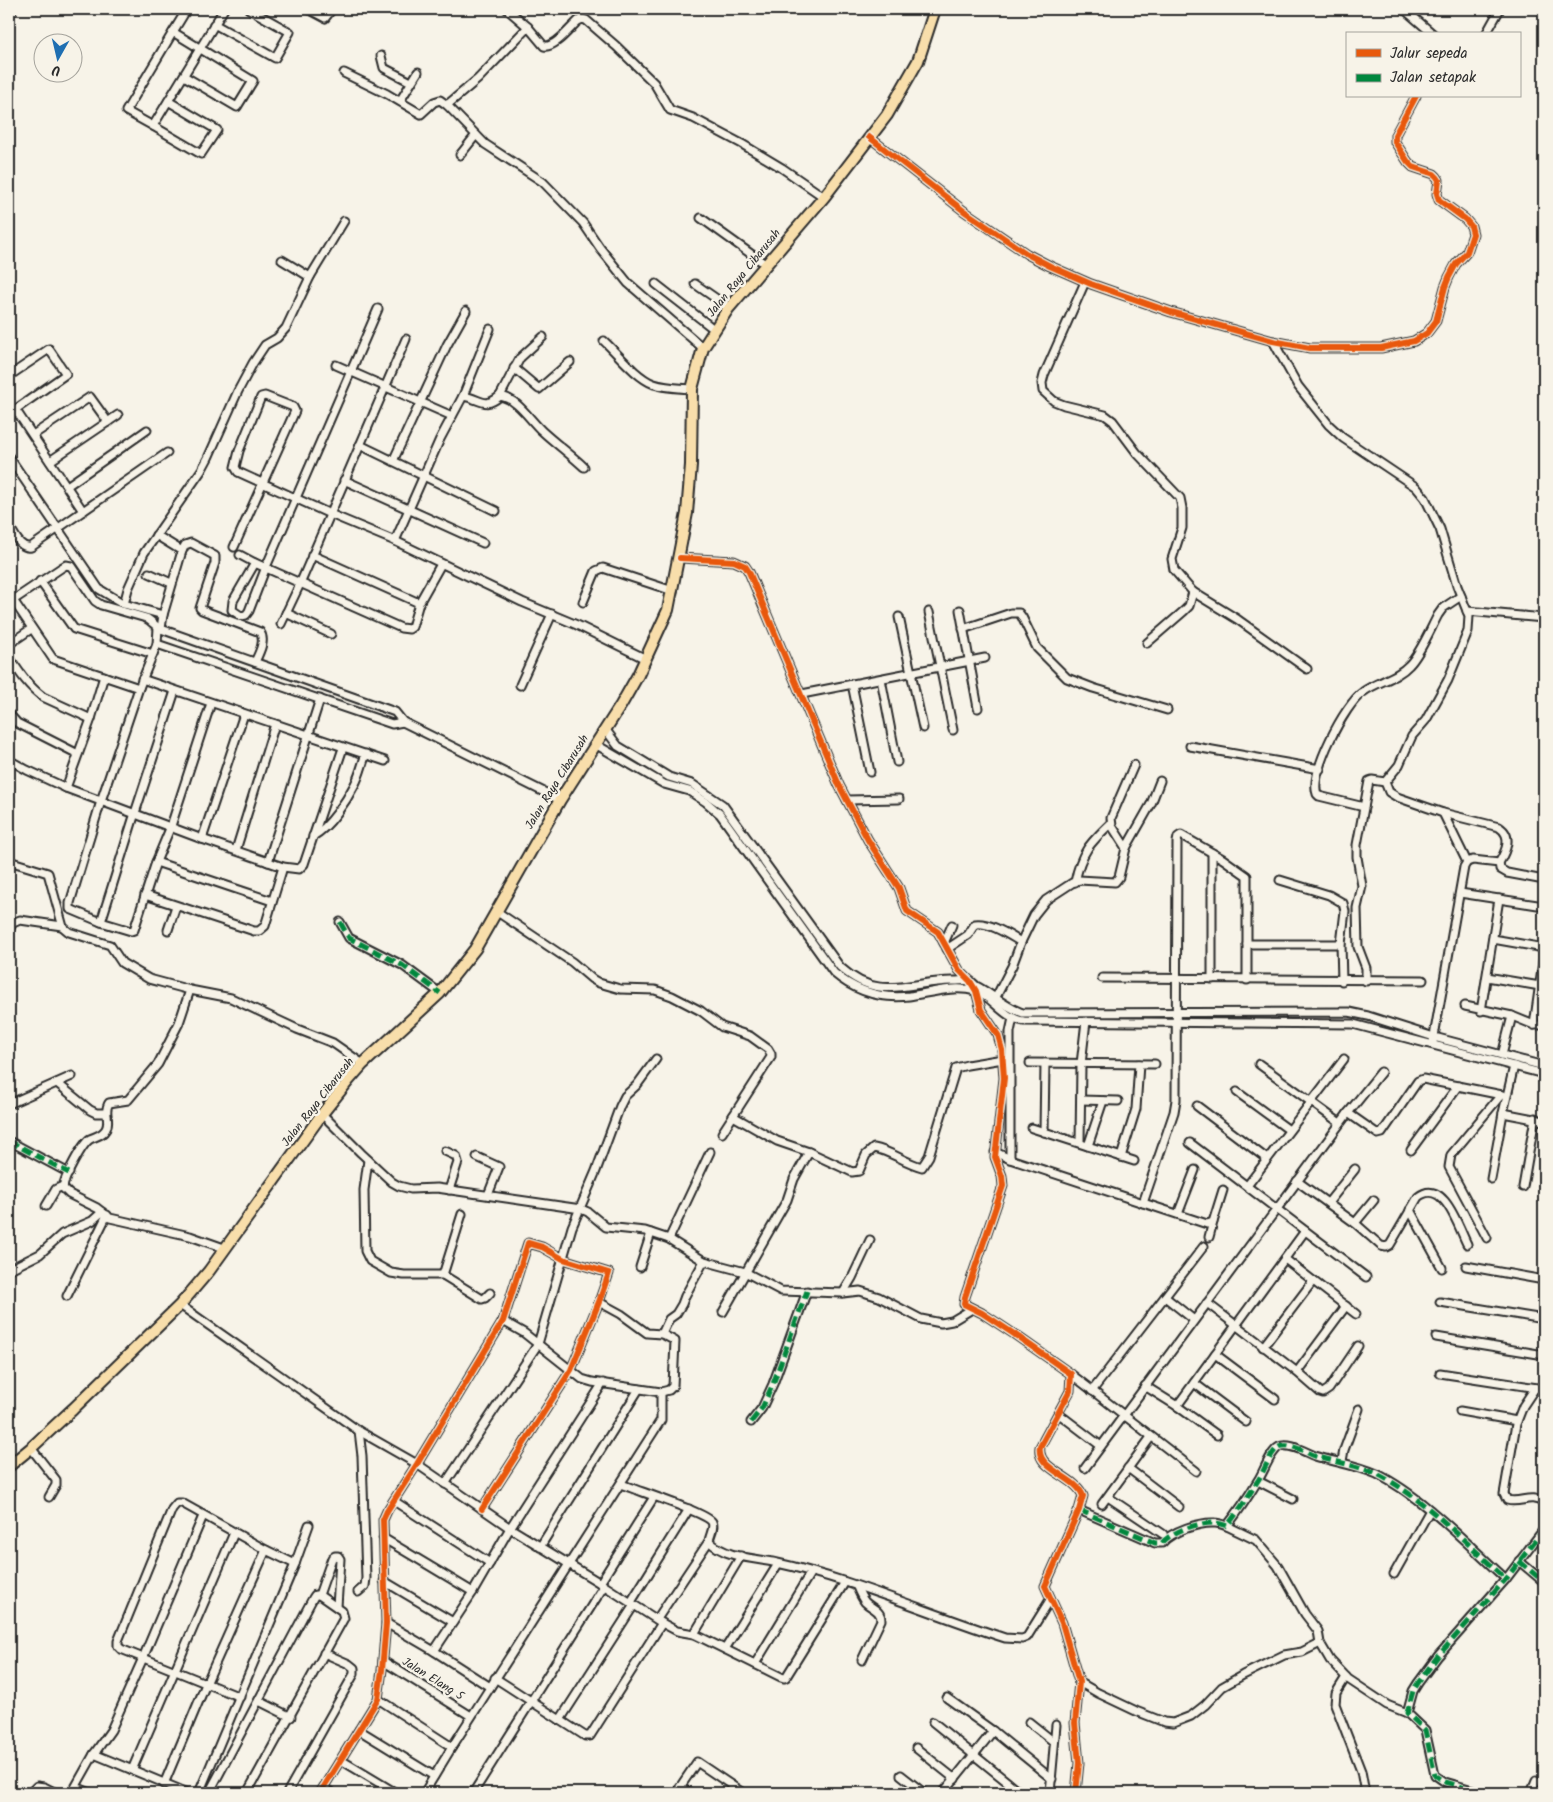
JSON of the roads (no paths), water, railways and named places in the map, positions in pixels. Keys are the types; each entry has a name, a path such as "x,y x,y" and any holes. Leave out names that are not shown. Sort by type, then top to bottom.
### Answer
{"main road":[{"name":"Jalan Raya Cibarusah","path":"9,1466 31,1448 180,1305 209,1271 322,1114 364,1064 440,993 475,949 560,800 638,675 665,619 680,558 687,513 690,484 692,389 703,348 728,309 824,197 887,115 918,61 935,9"}],"street":[{"path":"9,15 14,9"},
{"path":"168,101 217,130 201,154 126,111 187,9"},
{"path":"154,126 224,9"},
{"path":"214,24 275,58 290,32 248,9"},
{"path":"308,9 326,18 332,9"},
{"path":"507,9 528,27 544,46 549,47 578,21 586,20 654,83 670,110 693,118 742,144 782,168 824,197"},
{"path":"1404,9 1431,32"},
{"path":"1487,32 1500,9"},
{"path":"447,105 478,80 528,27"},
{"path":"173,32 199,50 253,81 237,107 184,76"},
{"path":"381,56 384,68 412,82"},
{"path":"400,101 418,72"},
{"path":"344,73 358,78 421,114 434,102 440,100 447,105 485,144 543,182 583,223 604,254 628,283 703,348"},
{"path":"869,137 1027,254 1085,282 1171,312 1273,341 1310,348 1381,348 1414,341 1427,333 1436,321 1444,287 1456,264 1467,252 1473,234 1471,226 1465,219 1439,200 1437,194 1439,180 1437,177 1434,174 1413,167 1395,142 1395,135 1415,98"},
{"path":"460,155 476,135"},
{"path":"701,218 765,264"},
{"path":"124,604 128,589 144,553 208,458 238,391 260,350 286,328 310,277 344,221"},
{"path":"282,260 310,277"},
{"path":"1085,282 1044,375 1043,391 1047,396 1064,405 1105,415 1113,421 1137,453 1180,498 1182,528 1172,559 1174,570 1193,592 1237,619 1307,669"},
{"path":"656,284 715,330"},
{"path":"695,284 724,304 728,309"},
{"path":"254,563 232,606 232,610 241,616 246,615 250,611 266,567 378,309"},
{"path":"393,461 447,345 466,311"},
{"path":"395,541 452,416 464,396 490,329"},
{"path":"464,396 484,403 490,403 500,396 514,368 525,352 543,338"},
{"path":"280,624 300,584 406,339"},
{"path":"604,340 616,354 654,384 692,389"},
{"path":"1273,341 1298,386 1329,425 1343,438 1416,486 1425,498 1440,529 1469,616 1468,630 1448,680 1426,720 1412,736 1399,765 1385,782"},
{"path":"9,376 49,349 66,374 9,414"},
{"path":"514,368 539,389 570,362"},
{"path":"336,365 452,416"},
{"path":"234,547 263,482 295,411 293,407 265,396 261,398 238,455 235,467 238,472 263,482 330,514 395,541 441,564 577,624 646,659"},
{"path":"500,396 513,401 534,424 584,467"},
{"path":"33,436 90,398 108,422"},
{"path":"15,409 83,511"},
{"path":"50,461 118,415"},
{"path":"67,486 148,430"},
{"path":"360,445 496,511"},
{"path":"9,526 22,546 31,547 167,453"},
{"path":"9,457 99,589 124,604 163,615"},
{"path":"344,480 483,543"},
{"path":"156,535 182,551"},
{"path":"211,702 171,826 156,862 133,931 101,922 70,909 102,801 139,688 157,644 171,583 185,545 190,543 215,556 215,563 200,608 260,632 263,635 255,662"},
{"path":"312,555 420,604"},
{"path":"240,556 405,630 412,627 420,604 441,564"},
{"path":"680,558 734,561 745,566 750,572 847,800 868,840 899,888 907,912 938,932 959,970 970,981 1013,1010 1023,1013 1349,1012 1368,1016 1433,1041 1544,1074"},
{"path":"139,688 53,659 11,601 66,565 71,566 95,601 101,605 146,618 153,621 160,629 395,712 402,722 560,800"},
{"path":"582,602 596,570 603,568 673,591"},
{"path":"149,573 171,583"},
{"path":"40,581 74,629 153,654"},
{"path":"1147,643 1189,606 1193,592"},
{"path":"1364,806 1317,794 1315,788 1328,742 1355,698 1370,687 1399,675 1411,663 1443,608 1461,596"},
{"path":"960,610 978,708"},
{"path":"1467,611 1544,618"},
{"path":"929,612 953,730"},
{"path":"286,613 331,634"},
{"path":"963,629 1011,613 1019,613 1037,648 1067,678 1093,688 1168,710"},
{"path":"520,685 552,614"},
{"path":"899,617 924,728"},
{"path":"9,644 31,629"},
{"path":"157,644 392,724 402,722"},
{"path":"9,657 30,687 36,692 92,719"},
{"path":"802,694 985,658"},
{"path":"66,788 92,719 104,676"},
{"path":"142,679 385,761"},
{"path":"881,679 897,762"},
{"path":"852,684 870,772"},
{"path":"101,922 175,690"},
{"path":"268,862 320,699"},
{"path":"9,714 17,723 78,754"},
{"path":"202,839 244,714"},
{"path":"236,850 275,724"},
{"path":"605,729 618,746 668,777 692,784 723,805 840,967 848,974 866,983 886,988 936,982 970,981"},
{"path":"595,744 664,784 689,791 716,810 834,973 851,986 873,994 898,996 949,990 976,991 1013,1018 1024,1021 1353,1024 1502,1055 1544,1066"},
{"path":"1190,746 1320,770"},
{"path":"9,760 66,788 202,839 282,867 295,869 302,868 343,748"},
{"path":"313,836 320,833 328,825 346,799 355,784 366,754"},
{"path":"630,764 634,756"},
{"path":"1126,848 1111,818 1134,765"},
{"path":"996,997 1038,908 1046,900 1079,880 1115,882 1119,878 1126,848 1152,804 1160,780"},
{"path":"1366,981 1366,968 1358,947 1357,908 1362,886 1357,845 1369,781 1385,782"},
{"path":"1385,782 1389,792 1397,797 1443,813 1499,827 1504,830 1508,836 1507,846 1498,863"},
{"path":"847,800 899,799"},
{"path":"9,809 9,820"},
{"path":"1443,813 1468,862"},
{"path":"1075,882 1087,846 1112,823"},
{"path":"1143,1203 1174,1112 1178,837 1184,836 1212,852 1247,876 1247,980"},
{"path":"1212,852 1212,979"},
{"path":"1433,1041 1464,867 1473,860 1498,863"},
{"path":"9,861 48,873 62,926"},
{"path":"156,862 272,900"},
{"path":"1498,863 1500,869 1507,873 1544,880"},
{"path":"145,895 254,931 259,931 265,926 282,867"},
{"path":"1280,880 1329,895 1343,903 1345,911 1341,944 1342,980"},
{"path":"1460,893 1544,906"},
{"path":"1481,1011 1499,899"},
{"path":"168,930 176,906"},
{"path":"496,911 572,962 599,983 620,989 654,990 672,996 701,1011 722,1027 750,1036 768,1049 771,1057 722,1133"},
{"path":"9,929 13,923 20,920 62,926 69,932 110,945 122,963 149,978 190,990 231,998 297,1029 333,1043 364,1064"},
{"path":"340,922 349,938 402,965 440,993"},
{"path":"946,946 968,935 975,924 979,923 1001,931 1021,942"},
{"path":"946,946 952,925"},
{"path":"1493,939 1544,948"},
{"path":"1247,944 1341,944"},
{"path":"1534,1024 1544,955"},
{"path":"1487,977 1540,986"},
{"path":"1102,978 1423,980"},
{"path":"970,981 976,991 981,1010 998,1035 1003,1059 1004,1078 995,1152 995,1162 1002,1176 1003,1186 964,1304 982,1313 1071,1374 1196,1471"},
{"path":"46,1206 56,1189 63,1186 86,1143 105,1132 108,1126 108,1119 105,1113 109,1103 128,1100 158,1064 179,1023 190,990"},
{"path":"1465,1006 1481,1011 1512,1016 1544,1026"},
{"path":"1502,1055 1512,1016"},
{"path":"1010,1159 1010,1032 1013,1018"},
{"path":"1084,1144 1081,1064 1086,1021"},
{"path":"445,1484 538,1344 569,1234 625,1096 637,1086 656,1059"},
{"path":"733,1116 777,1141 809,1152 852,1172 859,1171 866,1155 874,1148 922,1168 929,1156 956,1068 1003,1059"},
{"path":"1247,1186 1344,1059"},
{"path":"1030,1063 1155,1064"},
{"path":"1044,1063 1044,1132"},
{"path":"1121,1157 1136,1109 1139,1064"},
{"path":"1259,1064 1340,1123"},
{"path":"1491,1179 1514,1066"},
{"path":"1085,1468 1340,1123 1381,1072"},
{"path":"9,1104 72,1076"},
{"path":"1348,1113 1378,1134 1382,1134 1418,1081 1429,1079 1502,1095 1452,1155 1449,1163 1458,1185 1487,1238"},
{"path":"56,1083 90,1110 96,1113 105,1113"},
{"path":"1411,1150 1458,1086"},
{"path":"1237,1092 1289,1130"},
{"path":"1081,1100 1118,1101"},
{"path":"1084,1144 1103,1101"},
{"path":"1197,1106 1267,1159"},
{"path":"1503,1113 1544,1120"},
{"path":"322,1114 368,1160 399,1186 411,1189 437,1188 580,1209 588,1212 606,1226 651,1233 669,1239 704,1260 745,1272 781,1290 843,1293 860,1291 921,1319 942,1323 952,1321 972,1308"},
{"path":"1523,1187 1534,1118"},
{"path":"1032,1128 1134,1161"},
{"path":"9,1141 69,1173"},
{"path":"1190,1143 1366,1277"},
{"path":"445,1151 456,1156 458,1162 449,1190"},
{"path":"669,1239 710,1152"},
{"path":"723,1312 787,1200 794,1179 809,1152"},
{"path":"995,1152 1010,1159 1207,1224 1213,1222"},
{"path":"477,1156 499,1167 488,1195"},
{"path":"368,1160 364,1190 365,1251 370,1261 392,1273 404,1275 443,1275 482,1299 490,1293"},
{"path":"1328,1203 1355,1169"},
{"path":"1178,1214 1195,1170"},
{"path":"1297,1181 1356,1223 1382,1246 1386,1247 1390,1245 1418,1196 1430,1191 1438,1193 1444,1199 1467,1244"},
{"path":"63,1186 69,1194 110,1218 190,1236 224,1248"},
{"path":"1209,1237 1223,1190"},
{"path":"1356,1223 1374,1200"},
{"path":"1410,1210 1442,1268"},
{"path":"10,1269 35,1257 62,1234 92,1221 104,1213"},
{"path":"68,1296 104,1213"},
{"path":"443,1275 462,1214"},
{"path":"1177,1406 1306,1231"},
{"path":"640,1267 651,1233"},
{"path":"843,1293 870,1240"},
{"path":"332,1793 322,1791 378,1699 386,1623 383,1520 503,1321 528,1244 542,1247 563,1259 608,1273 599,1302 571,1370 482,1509"},
{"path":"1092,1391 1204,1246"},
{"path":"1285,1259 1356,1314"},
{"path":"662,1334 669,1319 676,1314 682,1304 704,1260"},
{"path":"1466,1266 1544,1280"},
{"path":"1263,1347 1313,1281"},
{"path":"751,1422 762,1408 774,1384 807,1291"},
{"path":"1165,1297 1194,1320"},
{"path":"503,1321 524,1333 586,1381 662,1392 669,1390 673,1386 675,1342 662,1334 647,1333 621,1314 599,1302"},
{"path":"1440,1302 1544,1319"},
{"path":"1207,1303 1320,1392 1328,1389 1358,1346"},
{"path":"180,1305 360,1431 417,1464 510,1528 659,1621 677,1630 694,1634 784,1678 845,1582"},
{"path":"1296,1372 1346,1306"},
{"path":"1436,1337 1544,1355"},
{"path":"1215,1354 1275,1399"},
{"path":"1071,1374 1070,1391 1040,1447 1039,1456 1041,1460 1079,1488 1083,1496 1079,1510 1046,1583 1046,1590 1062,1624 1079,1682 1075,1723 1079,1763 1076,1793"},
{"path":"1440,1374 1541,1390"},
{"path":"434,1651 473,1592 510,1528 603,1383"},
{"path":"1194,1383 1246,1422"},
{"path":"1145,1386 1217,1435"},
{"path":"540,1547 640,1389"},
{"path":"1541,1390 1524,1406 1517,1420 1504,1494 1507,1500 1532,1498 1544,1503"},
{"path":"424,1793 660,1423 662,1392"},
{"path":"1342,1462 1344,1450 1359,1409"},
{"path":"1460,1411 1517,1420"},
{"path":"1063,1417 1101,1446"},
{"path":"358,1592 365,1586 366,1578 360,1431"},
{"path":"1102,1504 1151,1437"},
{"path":"1227,1526 1258,1481 1275,1450 1281,1446 1287,1446 1375,1473 1392,1482 1430,1510 1506,1579"},
{"path":"31,1448 56,1480 56,1485 49,1497"},
{"path":"1128,1468 1179,1507"},
{"path":"1258,1481 1292,1499"},
{"path":"496,1678 585,1736 590,1736 709,1541 713,1528 708,1518 621,1484"},
{"path":"473,1793 531,1702 654,1497"},
{"path":"1108,1497 1163,1534"},
{"path":"394,1501 490,1563"},
{"path":"240,1697 119,1648 118,1641 172,1509 177,1503 182,1504 266,1550 296,1564"},
{"path":"560,1720 689,1509"},
{"path":"1079,1510 1155,1543 1162,1543 1168,1536 1177,1532 1216,1523 1227,1526 1256,1540 1278,1566 1305,1614 1318,1631 1320,1643 1330,1660 1346,1677 1387,1705 1407,1713 1425,1730 1433,1770 1439,1778 1445,1782 1483,1793"},
{"path":"1394,1574 1430,1510"},
{"path":"91,1793 74,1790 94,1754 111,1730 203,1516"},
{"path":"199,1793 296,1564 309,1525"},
{"path":"1407,1713 1413,1691 1438,1656 1506,1579 1544,1529"},
{"path":"132,1770 234,1533"},
{"path":"383,1538 473,1592"},
{"path":"709,1541 721,1550 845,1582 1005,1638 1027,1637 1050,1600"},
{"path":"164,1784 266,1550"},
{"path":"209,1793 313,1598 319,1595 334,1556 338,1556 340,1559 337,1607"},
{"path":"694,1634 741,1556"},
{"path":"1519,1561 1544,1582"},
{"path":"725,1649 778,1564"},
{"path":"755,1664 812,1572"},
{"path":"384,1581 454,1622"},
{"path":"857,1587 866,1603 879,1612 881,1616 881,1620 862,1660"},
{"path":"247,1793 291,1717 344,1618 344,1613 319,1595"},
{"path":"386,1623 490,1687"},
{"path":"1079,1682 1147,1716 1173,1723 1191,1716 1206,1705 1214,1694 1243,1675 1284,1655 1302,1652 1320,1643"},
{"path":"287,1793 354,1674 354,1668 349,1664 324,1653"},
{"name":"Jalan Elang 5","path":"383,1661 472,1716"},
{"path":"1346,1677 1336,1693 1335,1704 1361,1771 1365,1793"},
{"path":"947,1698 1052,1779"},
{"path":"378,1699 452,1747"},
{"path":"259,1701 291,1717"},
{"path":"933,1722 1021,1793"},
{"path":"1029,1722 1054,1742"},
{"path":"1050,1793 1056,1725"},
{"path":"359,1730 434,1776"},
{"path":"943,1793 992,1731"},
{"path":"916,1748 955,1779"},
{"path":"94,1754 188,1793"},
{"path":"341,1760 396,1793"},
{"path":"690,1793 678,1790 696,1762 743,1793"},
{"path":"901,1775 924,1793"},
{"path":"1531,1793 1536,1782"},
{"path":"30,1793 37,1786 56,1793"}]}
